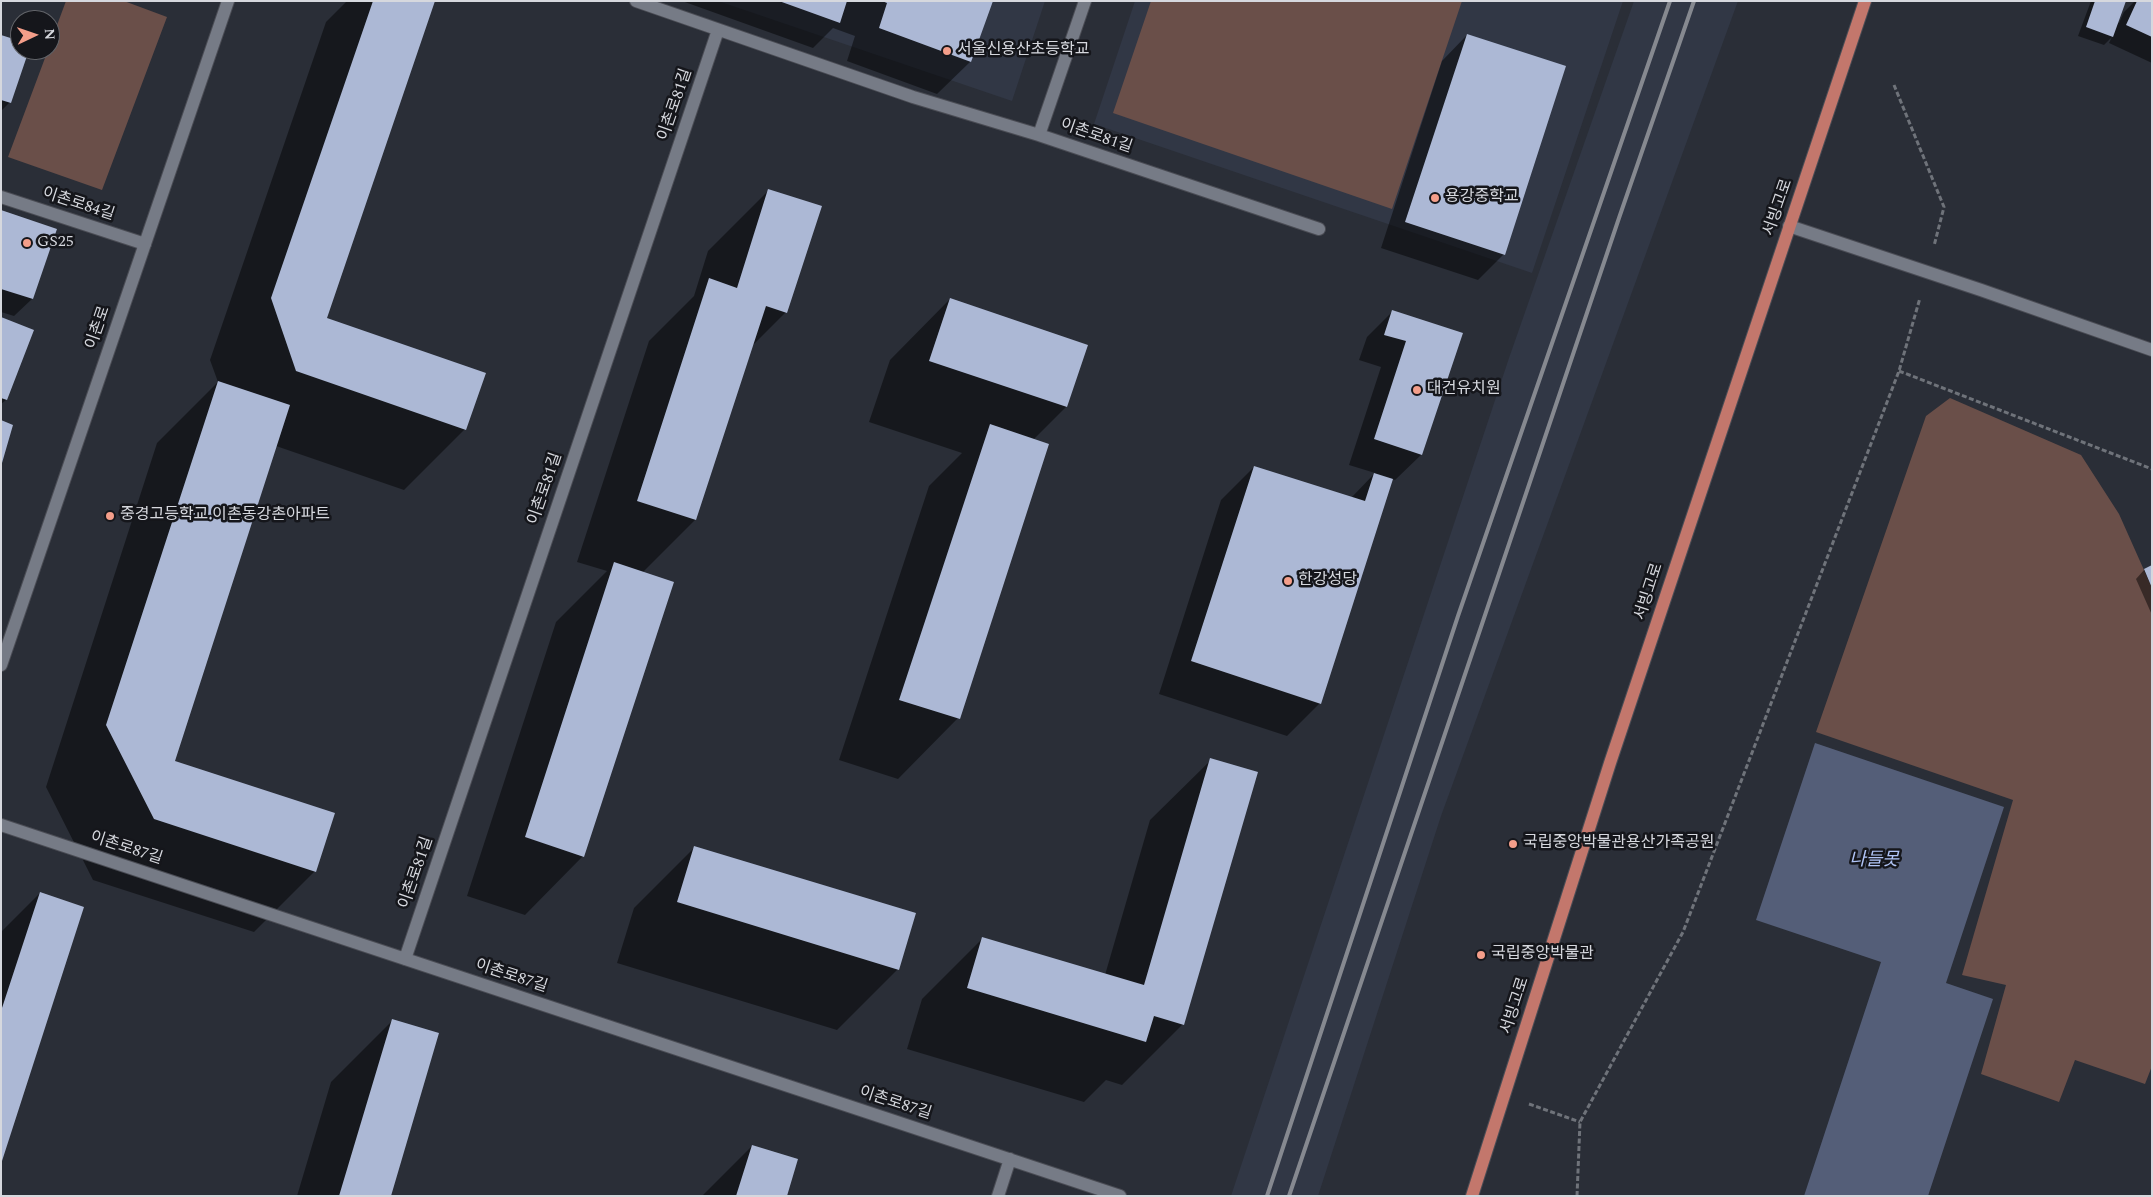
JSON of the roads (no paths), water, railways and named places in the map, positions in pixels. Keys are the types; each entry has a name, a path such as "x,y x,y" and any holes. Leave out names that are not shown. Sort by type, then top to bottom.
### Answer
{"main road":[{"name":"서빙고로","path":"1472,1196 1610,763 1865,1"}],"street":[{"name":"이촌로","path":"1,665 228,1"},
{"name":"이촌로81길","path":"636,1 913,97 1039,135 1319,229"},
{"path":"1039,135 1085,1"},
{"name":"이촌로81길","path":"405,959 718,30"},
{"name":"이촌로84길","path":"1,196 145,244"},
{"path":"1789,226 1981,290 2152,350"},
{"name":"이촌로87길","path":"1,825 1120,1196"},
{"path":"998,1196 1010,1159"}],"water":[{"name":"나들못","path":"1815,743 2004,807 1946,983 1993,999 1928,1196 1804,1196 1881,962 1756,920"}],"railway":[{"path":"1267,1196 1458,616 1670,1"},
{"path":"1289,1196 1694,1"}],"place":[{"name":"서울신용산초등학교","path":"947,51"},
{"name":"용강중학교","path":"1435,198"},
{"name":"GS25","path":"27,243"},
{"name":"대건유치원","path":"1417,390"},
{"name":"중경고등학교.이촌동강촌아파트","path":"110,516"},
{"name":"한강성당","path":"1288,581"},
{"name":"국립중앙박물관용산가족공원","path":"1513,844"},
{"name":"국립중앙박물관","path":"1481,955"}]}
